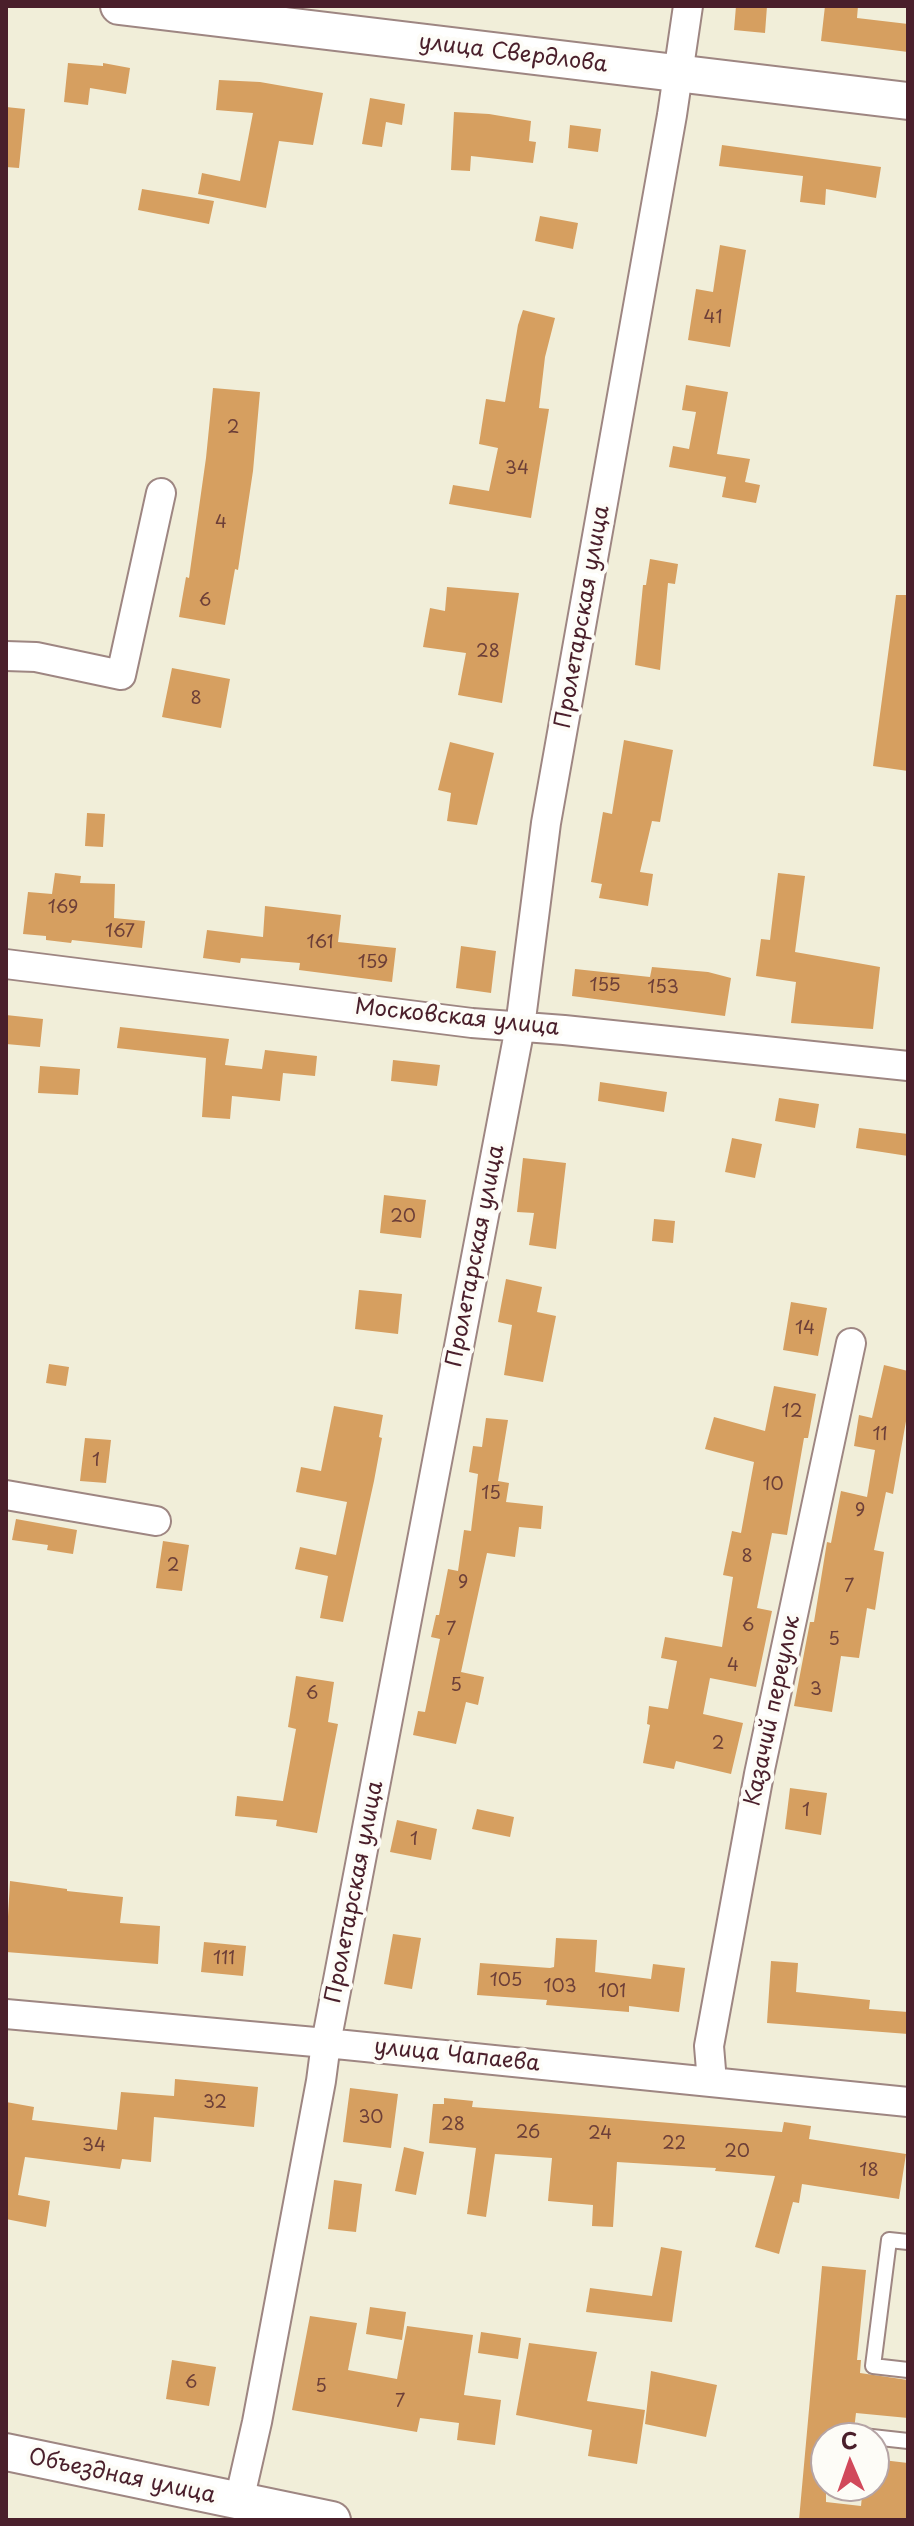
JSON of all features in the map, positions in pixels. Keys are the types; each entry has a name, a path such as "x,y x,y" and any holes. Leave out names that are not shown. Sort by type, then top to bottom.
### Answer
{"street":[{"name":"улица Свердлова","path":"119,6 908,101"},
{"name":"Пролетарская улица","path":"239,2501 257,2422 326,2043 520,1027 546,823 688,6"},
{"path":"6,656 36,657 121,675 161,493"},
{"name":"Московская улица","path":"6,964 520,1027 908,1066"},
{"name":"Казачий переулок","path":"712,2082 709,2046 759,1774 851,1343"},
{"path":"6,1495 156,1521"},
{"name":"улица Чапаева","path":"6,2014 908,2102"},
{"name":"Объездная улица","path":"6,2452 332,2520"}],"lane":[{"path":"908,2242 889,2240 873,2366 908,2370"}],"building":[{"path":"736,6 767,6 765,33 734,30"},
{"path":"825,6 858,6 857,18 908,24 908,52 821,41"},
{"path":"68,63 103,66 103,63 130,68 126,94 90,88 88,105 64,102"},
{"path":"219,80 260,82 323,93 313,145 279,141 266,208 198,194 202,173 240,181 253,113 216,110"},
{"path":"370,98 405,104 402,125 386,122 382,147 362,144"},
{"path":"6,107 25,109 19,168 6,167"},
{"path":"454,112 531,121 529,141 536,142 533,163 471,156 470,171 451,170"},
{"path":"570,125 601,129 598,152 568,148"},
{"path":"722,145 881,167 876,198 826,189 825,205 800,202 803,176 719,166"},
{"path":"142,189 214,201 209,224 138,210"},
{"path":"540,216 578,223 573,249 535,241"},
{"path":"720,245 746,250 730,347 688,340 696,289 713,292"},
{"path":"523,310 555,318 545,357 539,408 549,409 531,518 449,504 453,485 489,491 498,448 479,444 486,399 505,402"},
{"path":"686,385 728,392 717,454 750,459 745,482 760,485 756,503 722,497 726,477 669,467 673,446 689,449 696,412 682,410"},
{"path":"213,388 260,392 253,471 238,570 235,569 225,625 179,617 186,577 189,578"},
{"path":"650,559 678,564 675,584 668,583 660,670 635,665 643,585 646,585"},
{"path":"447,587 519,593 502,703 458,695 466,653 423,647 430,608 445,611"},
{"path":"896,595 908,595 908,771 873,766"},
{"path":"172,668 230,679 221,728 162,717"},
{"path":"624,740 673,750 660,822 652,821 640,872 653,874 648,906 599,898 602,884 591,882 603,812 612,814"},
{"path":"450,742 494,753 477,825 447,821 451,793 438,790"},
{"path":"87,813 105,814 103,847 85,846"},
{"path":"55,873 81,876 80,883 115,884 114,918 145,921 142,948 72,940 71,943 23,934 28,892 52,894"},
{"path":"778,873 805,876 795,952 880,967 873,1029 791,1023 796,982 756,976 761,939 770,940"},
{"path":"265,906 341,915 338,942 396,948 392,982 299,970 300,963 241,958 240,963 203,958 207,930 263,937"},
{"path":"461,946 496,951 491,993 456,988"},
{"path":"652,967 708,972 731,978 725,1016 572,996 575,969 650,977"},
{"path":"6,1015 43,1019 40,1047 6,1044"},
{"path":"120,1027 229,1039 225,1065 262,1069 265,1050 317,1056 315,1076 283,1073 280,1101 232,1096 230,1119 202,1117 206,1058 117,1048"},
{"path":"393,1060 440,1065 437,1086 391,1081"},
{"path":"40,1066 80,1069 78,1095 38,1093"},
{"path":"600,1082 667,1092 664,1112 598,1101"},
{"path":"779,1098 819,1104 815,1128 775,1121"},
{"path":"859,1128 908,1134 908,1156 856,1148"},
{"path":"732,1138 762,1144 755,1178 725,1172"},
{"path":"523,1158 566,1163 556,1249 529,1245 534,1213 517,1212"},
{"path":"384,1195 426,1200 421,1238 380,1233"},
{"path":"654,1219 675,1221 673,1243 652,1241"},
{"path":"506,1279 542,1287 537,1312 556,1316 543,1382 504,1375 512,1325 498,1322"},
{"path":"359,1290 402,1294 398,1334 355,1329"},
{"path":"791,1302 827,1308 818,1356 783,1350"},
{"path":"49,1364 69,1367 66,1386 46,1383"},
{"path":"884,1365 908,1371 908,1410 893,1494 886,1492 874,1550 884,1552 875,1610 867,1608 859,1658 841,1656 832,1712 794,1706 810,1622 814,1622 827,1542 831,1543 841,1491 867,1497 875,1450 854,1446 859,1415 872,1418"},
{"path":"774,1386 816,1394 808,1438 804,1438 787,1535 772,1533 757,1608 772,1611 756,1687 710,1678 703,1714 743,1723 731,1774 676,1761 674,1769 643,1763 650,1725 647,1724 649,1706 668,1709 677,1661 661,1658 665,1637 722,1647 733,1577 723,1575 732,1531 741,1533 754,1462 705,1449 714,1417 765,1431"},
{"path":"334,1406 383,1415 374,1481 343,1622 320,1618 328,1576 295,1569 300,1547 336,1555 347,1502 296,1492 301,1467 321,1471"},
{"path":"486,1418 508,1420 498,1481 509,1483 506,1502 543,1506 541,1529 519,1527 515,1557 487,1553 461,1672 484,1677 478,1705 466,1702 456,1744 413,1735 418,1711 425,1712 440,1639 431,1637 436,1615 439,1615 448,1569 458,1571 464,1530 471,1531 478,1474 469,1472 473,1446 482,1447"},
{"path":"85,1438 111,1440 106,1483 80,1481"},
{"path":"16,1519 77,1530 73,1554 47,1550 48,1545 12,1540"},
{"path":"163,1541 189,1545 182,1591 156,1588"},
{"path":"296,1676 334,1682 328,1722 338,1724 317,1833 276,1826 277,1820 235,1816 237,1796 283,1801 296,1729 288,1727"},
{"path":"790,1788 827,1793 821,1835 785,1829"},
{"path":"477,1809 514,1817 510,1837 472,1829"},
{"path":"397,1820 437,1829 431,1860 390,1852"},
{"path":"10,1881 123,1897 120,1923 160,1926 158,1964 6,1952"},
{"path":"393,1934 421,1938 412,1989 384,1984"},
{"path":"556,1938 597,1940 595,1972 651,1979 653,1964 685,1968 679,2012 629,2006 629,2012 546,2005 547,2000 477,1995 480,1963 554,1967"},
{"path":"204,1942 246,1946 243,1976 201,1972"},
{"path":"771,1961 798,1963 796,1992 870,2000 869,2009 908,2012 908,2034 767,2023"},
{"path":"175,2079 258,2087 254,2127 154,2117 151,2162 122,2159 120,2169 25,2157 18,2195 50,2201 46,2227 6,2219 6,2102 34,2107 32,2120 117,2130 121,2092 174,2096"},
{"path":"350,2088 398,2094 391,2148 343,2142"},
{"path":"444,2098 473,2101 472,2107 782,2132 784,2122 811,2126 809,2139 906,2154 899,2199 802,2184 799,2203 793,2202 779,2254 755,2247 775,2176 715,2171 716,2168 617,2162 613,2227 592,2226 593,2205 548,2201 552,2158 495,2154 486,2217 467,2214 476,2148 429,2143 433,2104 444,2104"},
{"path":"404,2147 424,2152 416,2195 395,2191"},
{"path":"334,2180 362,2184 356,2232 328,2229"},
{"path":"661,2247 682,2251 672,2322 586,2312 590,2288 652,2296"},
{"path":"822,2266 866,2270 857,2360 861,2360 860,2373 908,2380 908,2418 856,2413 855,2422 810,2422 810,2502 861,2506 861,2502 890,2502 890,2461 908,2463 908,2520 799,2520"},
{"path":"370,2307 406,2312 402,2340 366,2334"},
{"path":"310,2316 357,2323 348,2370 397,2379 407,2326 473,2335 464,2395 501,2400 495,2445 457,2440 459,2423 420,2418 417,2432 292,2410"},
{"path":"481,2332 521,2338 518,2359 478,2353"},
{"path":"529,2343 597,2352 587,2401 645,2410 637,2464 588,2456 592,2430 516,2415"},
{"path":"172,2360 216,2367 209,2406 166,2399"},
{"path":"651,2371 717,2385 706,2437 645,2424"}]}
